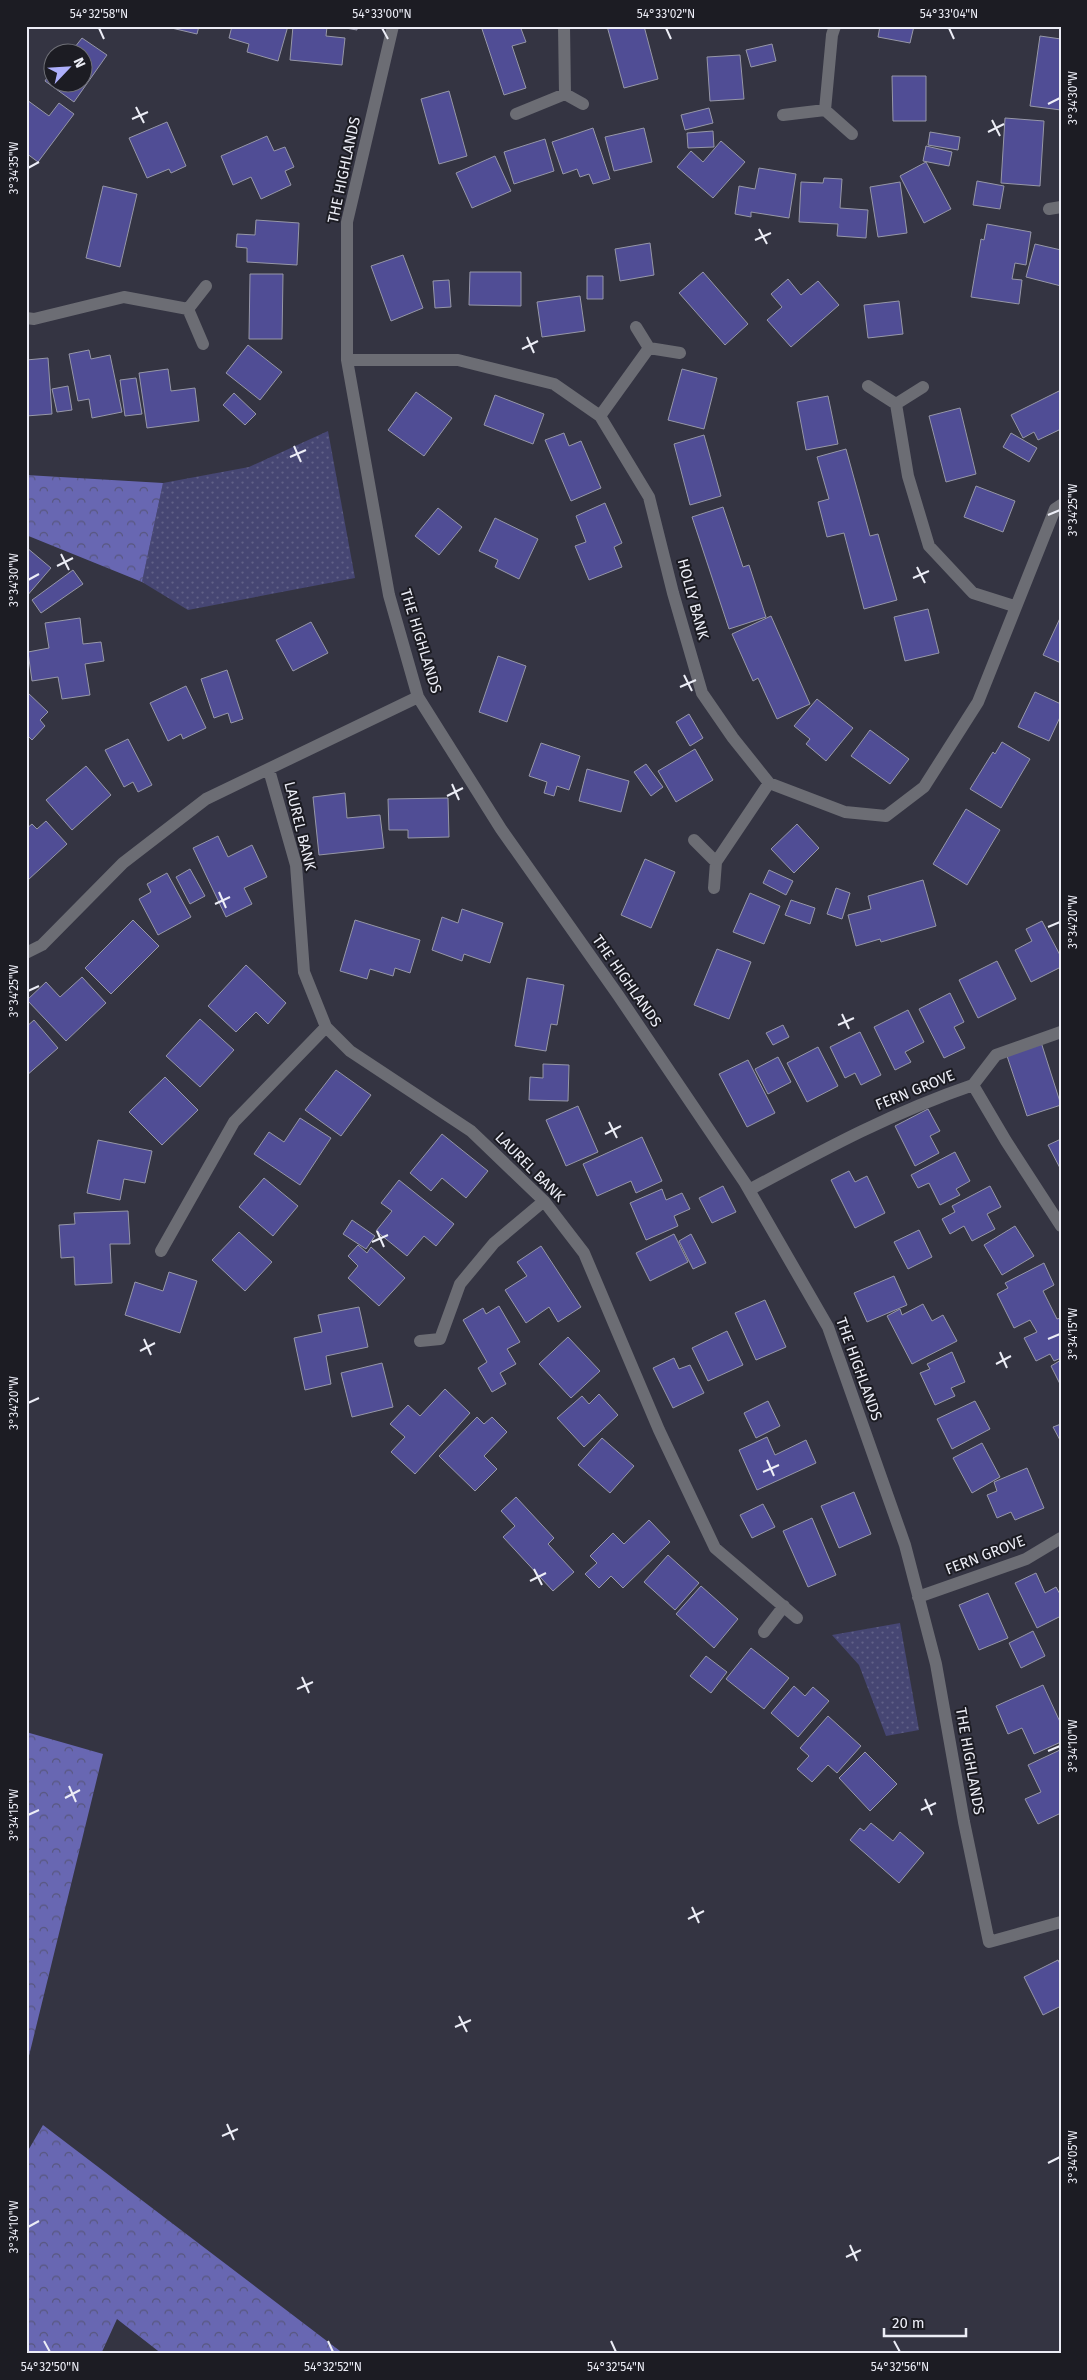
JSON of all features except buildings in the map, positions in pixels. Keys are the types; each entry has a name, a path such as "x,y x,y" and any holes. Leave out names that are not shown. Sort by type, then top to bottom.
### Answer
{"street":[{"name":"THE HIGHLANDS","path":"393,26 347,222 348,360 389,595 418,697 501,830 618,995 749,1190 828,1327 904,1544 936,1664 964,1822 989,1942 1061,1922"},
{"path":"564,26 565,94"},
{"path":"825,110 832,35 835,26"},
{"path":"565,94 583,104"},
{"path":"516,114 565,94"},
{"path":"783,115 825,110 852,134"},
{"path":"188,309 206,286"},
{"path":"26,318 34,319 124,297 188,309"},
{"path":"188,309 202,344"},
{"path":"636,327 649,348 680,353"},
{"path":"600,416 649,348"},
{"name":"HOLLY BANK","path":"348,360 458,360 554,384 600,416 649,497 702,692 733,738 769,783"},
{"path":"868,386 896,404 908,476 928,546 973,593 1014,606"},
{"path":"896,404 923,387"},
{"path":"714,888 716,862 769,783 845,812 886,816 924,787 978,702 1014,606 1055,509 1061,505"},
{"name":"LAUREL BANK","path":"26,953 42,945 123,863 206,799 418,697"},
{"name":"LAUREL BANK","path":"269,770 296,865 304,972 326,1027 350,1051 471,1131 544,1200 584,1253 659,1430 715,1548 797,1618"},
{"path":"694,840 716,862"},
{"path":"161,1252 234,1122 326,1027"},
{"path":"973,1085 996,1054 1061,1032"},
{"name":"FERN GROVE","path":"749,1190 849,1135 921,1103 973,1085 1006,1141 1061,1226"},
{"path":"420,1341 440,1339 460,1284 494,1243 544,1200"},
{"name":"FERN GROVE","path":"918,1597 1026,1560 1061,1538"},
{"path":"764,1632 784,1606"}],"shaded area":[{"path":"328,431 355,578 188,610 142,582 163,483 249,467"},
{"path":"900,1623 919,1730 886,1736 859,1665 832,1635"}],"green space":[{"path":"26,475 163,483 142,582 26,535"},
{"path":"26,1732 103,1754 26,2068"},
{"path":"43,2125 344,2354 162,2354 117,2319 101,2354 26,2354 26,2154"}]}
